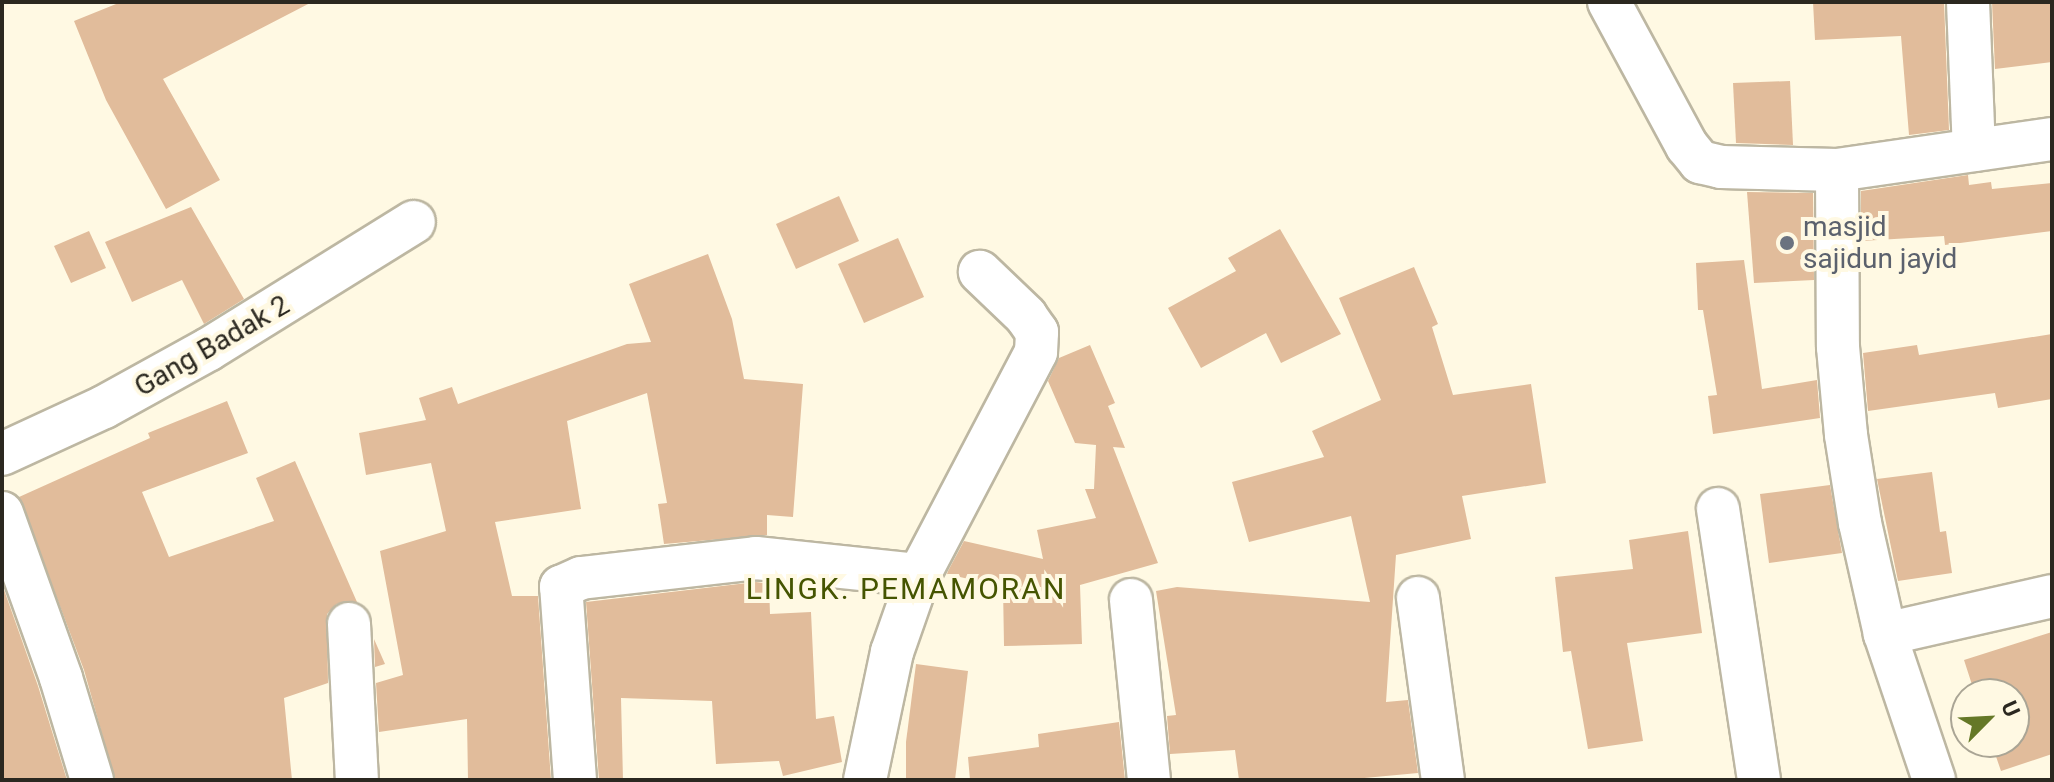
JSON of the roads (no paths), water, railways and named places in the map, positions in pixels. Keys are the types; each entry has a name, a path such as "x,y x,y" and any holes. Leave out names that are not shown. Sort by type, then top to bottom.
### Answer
{"street":[{"path":"1609,2 1687,146 1700,162 1721,167 1837,170 2052,139"},
{"path":"1968,2 1974,150"},
{"path":"1837,170 1838,347 1846,435 1860,523 1885,634 1930,779"},
{"name":"Gang Badak 2","path":"2,454 104,407 209,349 414,222"},
{"path":"865,780 892,652 919,575 1036,352 1037,332 1026,316 980,272"},
{"path":"1718,509 1759,780"},
{"path":"2,513 61,678 92,780"},
{"path":"575,780 561,587 581,578 756,558 919,575"},
{"path":"1885,634 2052,596"},
{"path":"1418,598 1443,780"},
{"path":"1131,600 1149,780"},
{"path":"349,624 357,780"}],"place":[{"name":"masjid sajidun jayid","path":"1787,243"}],"district":[{"name":"LINGK. PEMAMORAN","path":"906,589"}]}
